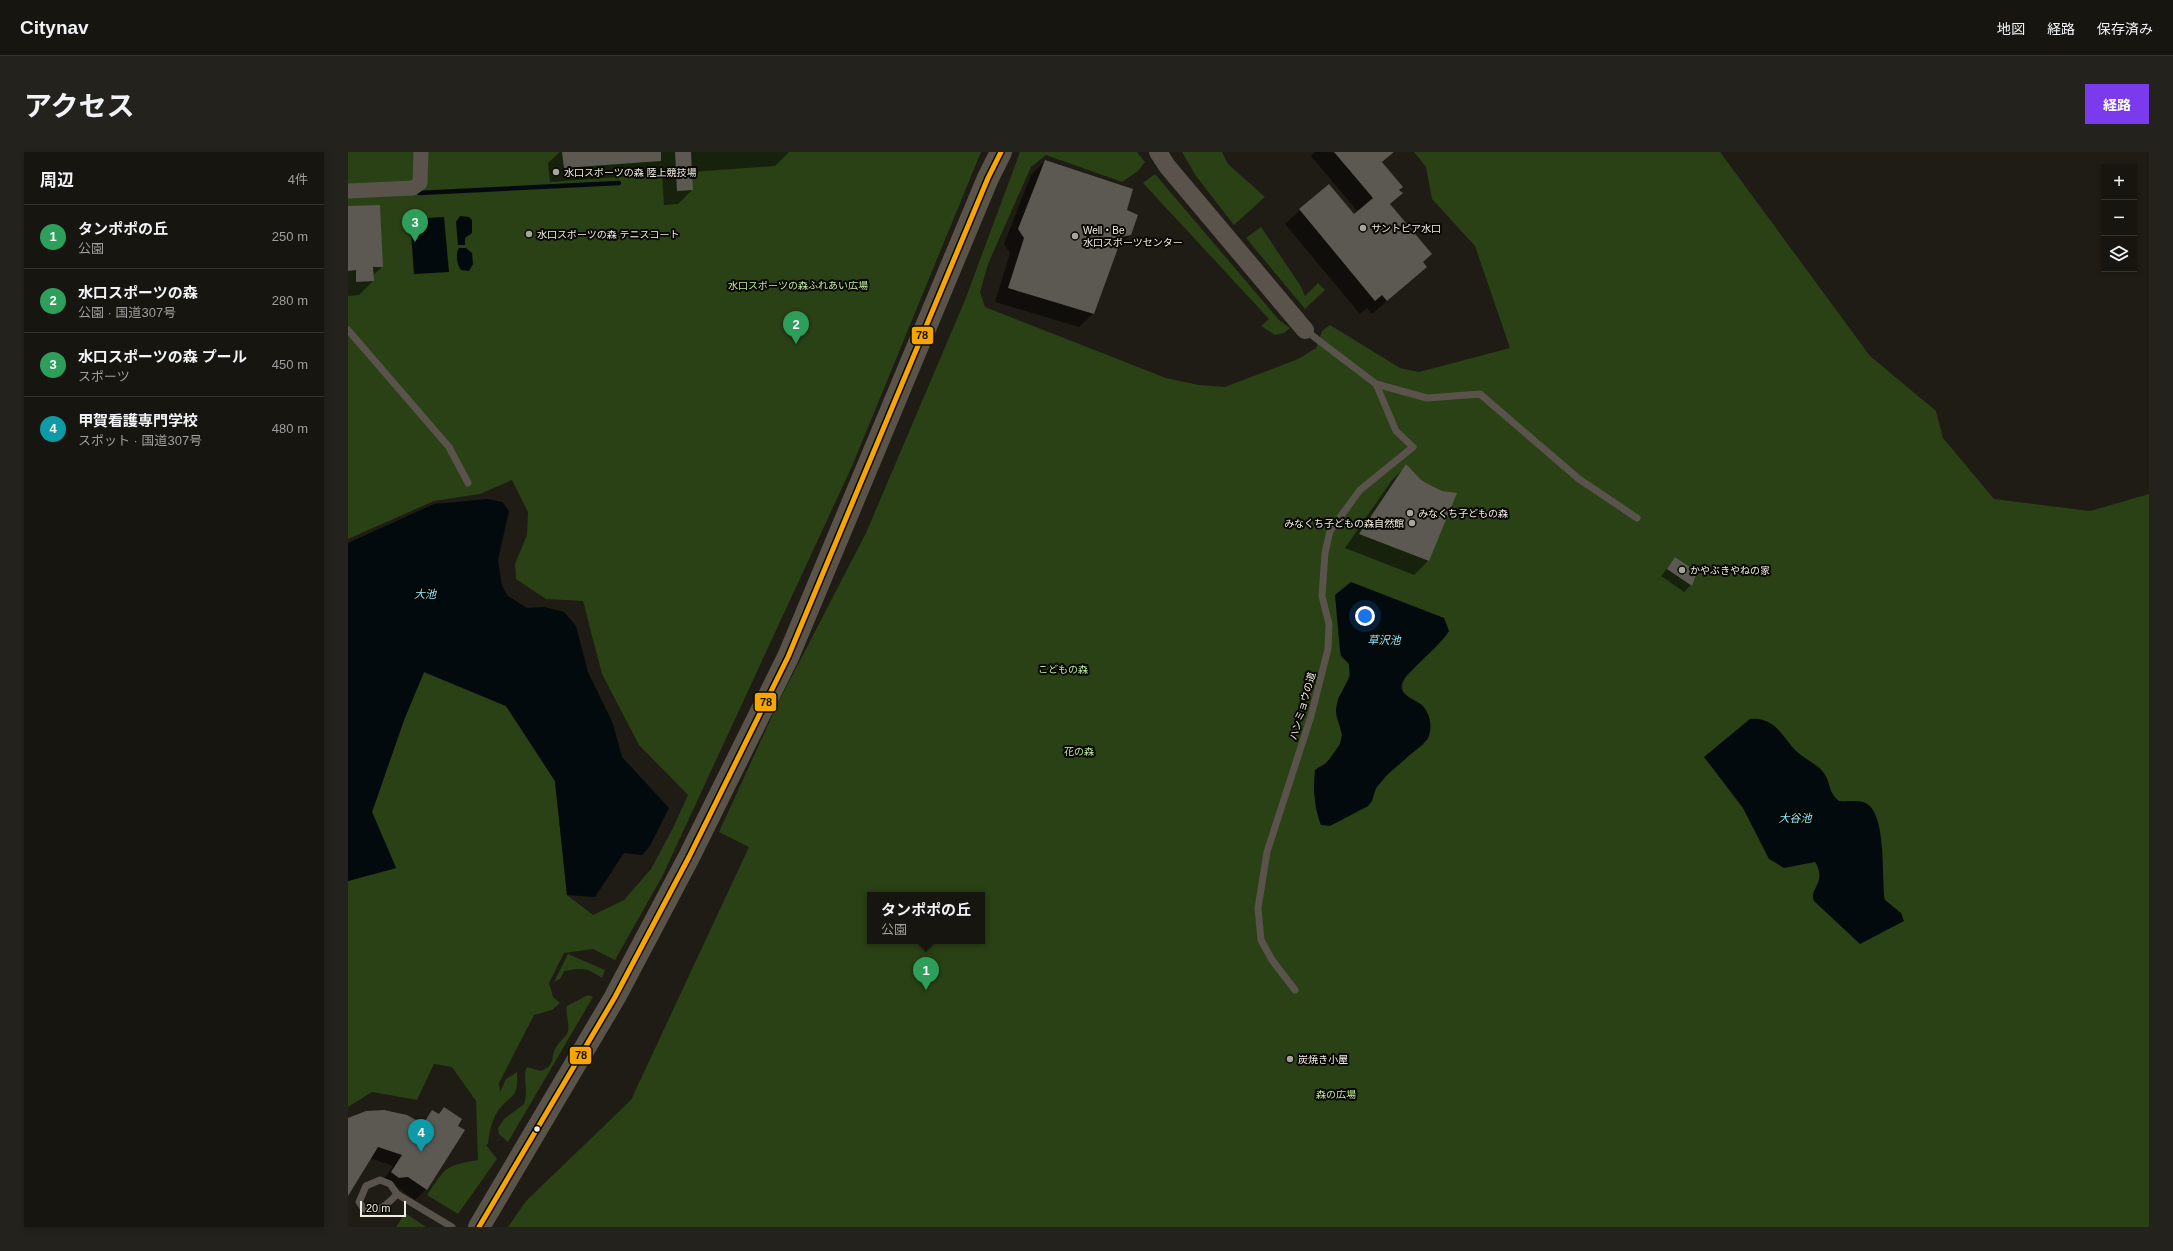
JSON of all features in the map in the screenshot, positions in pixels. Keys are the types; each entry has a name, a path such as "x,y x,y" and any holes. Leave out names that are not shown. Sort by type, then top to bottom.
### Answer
{"highway":[{"path":"479,1227 615,997 689,857 788,657 985,185 1001,152"}],"street":[{"path":"348,191 413,188 420,183 421,152"},
{"path":"1158,152 1167,166 1305,330"}],"lane":[{"path":"348,330 449,447 468,483"},
{"path":"1305,330 1376,384 1427,398 1480,394 1579,479 1636,518"},
{"name":"ハンミョウの道","path":"1295,990 1272,960 1261,940 1258,908 1261,879 1267,852 1311,716 1328,649 1329,624 1322,596 1325,553 1330,531 1360,490 1414,447 1396,431 1376,384"},
{"path":"397,1194 387,1204 374,1210 364,1209 359,1202 364,1189 375,1181 384,1181 397,1194 452,1227"}],"green space":[{"name":"水口スポーツの森ふれあい広場","path":"348,152 981,152 853,464 662,877 615,960 593,949 564,953 549,983 553,997 560,1003 552,1010 534,1015 499,1083 500,1092 506,1079 517,1072 517,1087 515,1092 496,1114 491,1127 488,1144 486,1145 497,1159 458,1214 427,1195 447,1169 458,1164 478,1160 476,1101 452,1067 434,1064 417,1100 372,1092 348,1107 348,881 396,868 372,812 404,720 424,672 506,706 555,781 567,895 593,915 624,900 651,869 673,828 688,795 639,745 602,674 583,601 546,599 516,579 515,564 527,535 528,512 512,480 480,494 434,501 348,539"},
{"name":"こどもの森","path":"1020,152 1137,152 1145,162 1138,171 1122,182 1046,155 1031,167 988,264 980,292 985,307 1166,378 1199,385 1225,387 1298,359 1316,348 1322,331 1330,325 1400,368 1419,372 1510,348 1475,246 1432,199 1426,167 1414,152 1720,152 1870,356 1936,411 1943,438 1994,499 2090,511 2149,494 2149,1227 508,1227 526,1201 631,1100 749,847 719,832 778,703 866,533 965,300","holes":["1445,637 1405,678 1402,687 1404,693 1417,702 1424,744 1387,775 1377,787 1368,806 1321,825 1314,791 1317,768 1326,763 1340,745 1342,735 1336,717 1336,711 1337,704 1350,672 1346,659"]},
{"path":"1182,152 1222,152 1228,164 1265,197 1234,225 1196,176"},
{"path":"1155,174 1279,320 1290,328 1284,333 1275,335 1261,326 1269,319 1143,183"},
{"path":"1261,227 1300,285 1305,296 1318,283 1325,290 1305,309 1246,238"},
{"path":"568,954 605,970 602,978 588,970 576,969 564,971 560,979 554,982"},
{"path":"588,995 593,997 508,1142 499,1134 498,1128 504,1119 524,1104 526,1094 525,1075 527,1067 541,1071 550,1066 558,1044 568,1031 567,1006"},
{"path":"405,1213 426,1227 396,1227"}],"water":[{"path":"460,216 469,217 472,220 472,233 465,238 465,245 458,245 456,222"},
{"path":"444,217 449,272 414,274 410,219"},
{"path":"459,248 466,248 472,253 473,264 469,271 461,270 458,265 457,256"},
{"name":"大池","path":"488,499 502,502 509,511 498,560 502,586 508,596 527,608 544,607 564,612 576,626 588,672 613,724 622,757 669,808 650,846 642,855 624,853 595,897 567,895 555,781 506,706 424,672 404,720 372,812 396,868 348,881 348,543 434,504"},
{"name":"草沢池","path":"1351,582 1444,618 1449,631 1438,645 1410,672 1402,683 1401,687 1402,691 1408,697 1423,706 1428,714 1430,732 1427,740 1387,775 1376,788 1372,801 1368,806 1330,826 1321,825 1317,812 1314,777 1315,770 1326,764 1340,744 1342,735 1336,711 1338,699 1350,676 1349,664 1341,656 1340,651 1335,595"},
{"name":"大谷池","path":"1750,719 1766,721 1778,729 1796,751 1823,772 1833,794 1839,801 1860,801 1871,807 1880,831 1885,900 1901,913 1904,921 1860,944 1814,901 1813,893 1819,880 1818,869 1815,862 1784,868 1769,859 1743,808 1704,757"}],"building":[{"path":"562,152 661,152 661,161 564,168"},
{"path":"675,152 691,152 693,190 677,191"},
{"name":"サントピア水口","path":"1334,152 1394,152 1382,162 1403,187 1399,190 1403,193 1390,204 1432,254 1423,262 1427,267 1387,301 1382,295 1375,301 1299,209 1329,184 1354,214 1373,198"},
{"name":"Well・Be 水口スポーツセンター","path":"1045,160 1133,189 1127,210 1138,215 1131,235 1122,237 1094,314 1008,288 1024,238 1018,229"},
{"path":"380,205 383,267 373,267 374,281 356,282 356,270 348,271 348,206"},
{"name":"みなくち子どもの森","path":"1406,464 1421,480 1442,491 1457,493 1429,561 1359,534"},
{"name":"かやぶきやねの家","path":"1675,557 1697,572 1692,586 1667,569"},
{"path":"444,1107 462,1119 458,1126 465,1130 427,1190 408,1177 399,1178 391,1172 402,1155 378,1147 348,1196 348,1118 366,1111 384,1110 407,1115 423,1124 432,1110 439,1114"}],"waterway":[{"path":"419,193 619,183"}],"transit line":[{"name":"78","path":"479,1227 615,997 689,857 788,657 988,178 1001,152"}],"place":[{"name":"水口スポーツの森 陸上競技場","path":"556,172"},
{"name":"サントピア水口","path":"1363,228"},
{"name":"水口スポーツの森 テニスコート","path":"529,234"},
{"name":"Well・Be 水口スポーツセンター","path":"1075,236"},
{"name":"水口スポーツの森 プール","path":"415,242"},
{"name":"水口スポーツの森","path":"796,344"},
{"name":"みなくち子どもの森","path":"1410,513"},
{"name":"みなくち子どもの森自然館","path":"1412,523"},
{"name":"かやぶきやねの家","path":"1682,570"},
{"name":"タンポポの丘","path":"926,990"},
{"name":"炭焼き小屋","path":"1290,1059"},
{"name":"甲賀看護専門学校","path":"421,1152"}],"park label":[{"name":"花の森","path":"1079,751"},
{"name":"森の広場","path":"1336,1094"}]}
